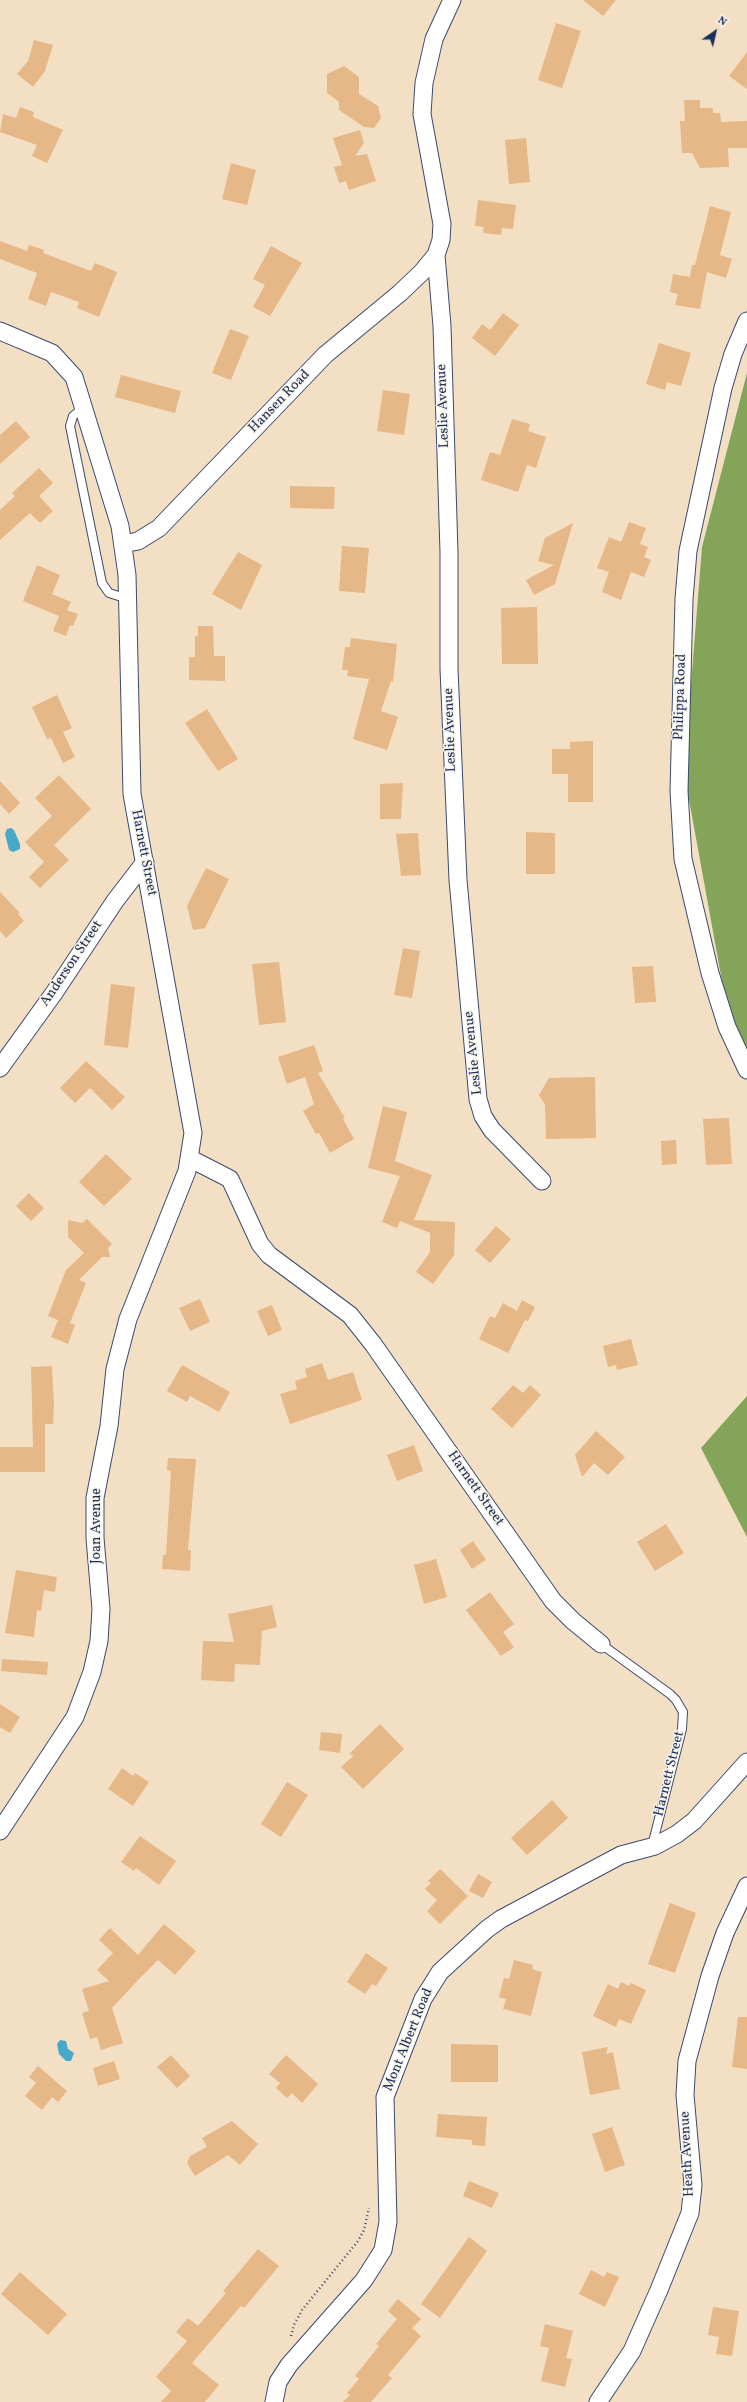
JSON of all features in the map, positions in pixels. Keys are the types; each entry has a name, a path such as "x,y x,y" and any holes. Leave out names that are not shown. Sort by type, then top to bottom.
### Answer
{"street":[{"name":"Hansen Road","path":"123,544 138,541 159,528 325,355 400,292 422,272 436,255 441,240 442,224 422,114 424,84 434,39 452,0"},
{"name":"Leslie Avenue","path":"436,255 442,326 449,552 449,676 458,880 478,1099 483,1116 492,1130 542,1181"},
{"name":"Philippa Road","path":"747,321 733,354 723,388 688,551 684,599 678,791 683,859 709,966 727,1027 747,1070"},
{"path":"0,331 41,347 61,361 74,377 115,509 123,544"},
{"name":"Harnett Street","path":"123,544 128,599 130,778 134,808 192,1120 191,1159 182,1185"},
{"name":"Anderson Street","path":"0,1068 51,997 114,901 145,862"},
{"name":"Harnett Street","path":"191,1159 230,1179 260,1244 269,1255 350,1314 378,1350 553,1601 601,1644"},
{"name":"Joan Avenue","path":"0,1831 76,1717 92,1672 99,1641 101,1609 95,1538 95,1498 109,1426 115,1369 128,1320 182,1185"},
{"name":"Mont Albert Road","path":"274,2402 278,2382 288,2365 364,2280 383,2250 388,2222 385,2097 423,1999 433,1982 448,1965 501,1919 621,1855 655,1846 694,1821 747,1762"},
{"name":"Heath Avenue","path":"598,2402 632,2351 660,2290 690,2213 693,2185 685,2095 687,2061 710,1976 726,1933 746,1893"}],"lane":[{"path":"84,407 73,416 70,426 102,582 110,594 128,599"},
{"name":"Harnett Street","path":"601,1644 670,1694 676,1700 683,1712 682,1729 667,1782 654,1838 655,1846"}],"path":[{"path":"288,2342 294,2325 302,2310 358,2240 364,2230 370,2203"}],"green space":[{"path":"747,373 747,1055 728,1014 684,772 702,547"},
{"path":"747,1396 747,1537 701,1448"}],"water":[{"path":"11,828 14,830 20,844 20,849 13,852 9,850 5,834 7,829"},
{"path":"60,2040 66,2041 68,2049 74,2053 71,2061 66,2061 59,2054 57,2044"}],"building":[{"path":"583,0 616,0 603,16"},
{"path":"556,23 581,31 562,88 538,80"},
{"path":"34,40 53,45 45,71 33,87 17,74 28,61"},
{"path":"747,52 747,89 729,76"},
{"path":"344,66 359,77 359,94 378,106 381,118 374,128 364,127 339,110 339,102 327,93 327,74"},
{"path":"684,100 700,100 700,108 713,108 713,113 720,113 721,122 747,121 747,148 728,148 729,167 700,168 692,153 682,153 680,121 685,121"},
{"path":"20,107 34,112 33,117 63,130 47,163 32,156 37,145 0,132 3,114 16,118"},
{"path":"360,130 364,143 355,156 367,154 376,181 349,190 346,181 339,183 334,167 342,165 333,138"},
{"path":"526,138 530,182 509,184 505,140"},
{"path":"231,163 256,170 247,205 222,199"},
{"path":"478,200 516,205 513,229 502,228 501,235 483,233 484,227 475,226"},
{"path":"710,206 731,212 720,255 732,259 726,278 707,272 700,309 675,305 678,294 670,292 673,274 690,277 692,265 695,265"},
{"path":"0,241 27,251 29,245 44,250 43,253 91,271 95,263 117,272 99,317 77,308 79,302 51,292 46,306 28,299 37,273 0,259"},
{"path":"271,246 302,263 270,316 253,307 265,285 253,279"},
{"path":"503,313 519,325 495,356 472,338 482,324 490,330"},
{"path":"230,329 249,336 231,380 212,373"},
{"path":"659,343 691,353 681,386 667,382 665,390 646,384"},
{"path":"121,375 181,391 175,413 115,397"},
{"path":"383,390 410,394 404,435 377,431"},
{"path":"512,419 530,424 528,431 546,437 536,468 527,465 518,492 481,480 490,452 500,455"},
{"path":"16,421 30,437 0,464 0,435"},
{"path":"39,468 53,483 39,496 53,511 40,523 30,513 0,540 0,510 15,496 12,493"},
{"path":"290,486 335,487 334,509 290,508"},
{"path":"629,522 646,528 640,544 648,547 644,557 651,560 644,577 631,572 621,600 602,592 609,572 597,568 609,537 621,542"},
{"path":"573,523 555,584 534,595 526,580 554,565 538,561 545,538"},
{"path":"342,546 369,548 365,593 339,591"},
{"path":"238,552 262,565 241,610 212,594"},
{"path":"37,565 60,575 52,594 71,602 67,610 78,614 73,626 70,625 66,636 53,631 59,616 23,601"},
{"path":"537,607 538,664 502,664 501,608"},
{"path":"198,626 213,626 214,656 225,656 225,681 189,680 189,657 195,657 195,636 198,636"},
{"path":"351,638 397,644 393,682 391,681 381,711 398,717 387,750 353,739 369,679 347,676 348,670 342,670 345,647 350,647"},
{"path":"57,695 72,728 63,732 75,757 63,763 51,738 47,739 32,707"},
{"path":"207,709 238,759 218,771 185,723"},
{"path":"593,741 593,802 568,802 568,774 552,774 552,749 570,749 570,742"},
{"path":"59,775 91,809 54,845 69,860 40,888 29,877 44,862 25,842 52,816 35,798"},
{"path":"0,781 20,803 9,814 0,804"},
{"path":"403,783 401,819 380,819 380,784"},
{"path":"526,832 555,833 555,874 526,874"},
{"path":"418,833 421,875 401,876 396,834"},
{"path":"206,868 229,879 205,928 193,930 187,906"},
{"path":"0,892 20,913 18,914 24,921 6,938 0,931"},
{"path":"403,948 420,951 412,998 394,995"},
{"path":"279,962 286,1022 259,1025 252,964"},
{"path":"653,966 656,1002 635,1003 632,967"},
{"path":"111,984 135,987 128,1048 104,1045"},
{"path":"314,1045 323,1071 318,1073 345,1118 343,1119 354,1139 330,1153 319,1133 316,1134 303,1111 314,1104 305,1077 287,1084 278,1057"},
{"path":"86,1061 125,1097 112,1110 90,1088 75,1103 60,1088"},
{"path":"595,1077 596,1138 546,1139 545,1105 539,1095 549,1078"},
{"path":"383,1106 407,1112 395,1161 432,1175 414,1220 455,1222 454,1255 433,1284 416,1272 430,1252 430,1233 400,1221 397,1228 382,1222 400,1176 368,1168"},
{"path":"729,1118 732,1164 706,1165 703,1119"},
{"path":"676,1140 677,1164 662,1165 661,1141"},
{"path":"106,1154 132,1179 104,1206 79,1182"},
{"path":"29,1193 44,1208 31,1221 16,1206"},
{"path":"87,1219 112,1244 108,1248 110,1257 102,1257 79,1280 86,1283 70,1323 75,1325 68,1344 51,1337 58,1320 48,1316 66,1270 84,1253 68,1237 68,1220 82,1223"},
{"path":"496,1226 511,1239 490,1263 475,1250"},
{"path":"200,1299 210,1322 190,1331 179,1308"},
{"path":"522,1300 535,1307 528,1321 525,1320 508,1353 479,1339 490,1316 495,1318 503,1303 517,1311"},
{"path":"272,1305 282,1330 268,1336 257,1311"},
{"path":"631,1339 638,1365 617,1370 616,1365 608,1367 603,1346"},
{"path":"322,1363 328,1380 353,1372 362,1400 290,1424 280,1394 297,1389 295,1381 307,1377 305,1369"},
{"path":"182,1365 230,1392 219,1412 190,1396 187,1402 167,1391"},
{"path":"52,1366 54,1405 53,1424 45,1424 45,1472 0,1472 0,1447 33,1447 31,1367"},
{"path":"513,1385 523,1393 530,1385 541,1395 512,1428 491,1409"},
{"path":"596,1431 625,1457 608,1475 594,1463 582,1477 575,1455"},
{"path":"414,1445 423,1471 397,1481 387,1455"},
{"path":"168,1458 196,1459 188,1550 191,1550 190,1571 162,1569 163,1555 166,1555 171,1471 167,1470"},
{"path":"666,1524 684,1553 655,1571 637,1542"},
{"path":"473,1541 486,1560 472,1569 460,1550"},
{"path":"436,1559 447,1597 424,1604 414,1565"},
{"path":"16,1570 57,1577 55,1592 44,1590 41,1611 37,1610 34,1637 5,1633"},
{"path":"490,1592 514,1624 503,1632 514,1647 501,1656 466,1610"},
{"path":"272,1605 277,1627 262,1631 260,1665 235,1664 234,1682 201,1680 203,1641 234,1642 228,1614"},
{"path":"2,1659 48,1662 47,1675 1,1671"},
{"path":"0,1704 20,1717 10,1733 0,1727"},
{"path":"380,1724 404,1749 363,1789 341,1767 354,1755 349,1754"},
{"path":"321,1732 342,1734 340,1753 319,1750"},
{"path":"122,1768 133,1776 135,1773 149,1782 133,1806 108,1789"},
{"path":"287,1782 308,1795 281,1837 261,1824"},
{"path":"552,1800 568,1818 527,1855 511,1838"},
{"path":"140,1836 176,1861 159,1885 136,1868 134,1871 121,1862"},
{"path":"440,1869 468,1896 440,1924 427,1911 437,1900 425,1889 431,1883 428,1881"},
{"path":"478,1874 492,1882 483,1898 469,1891"},
{"path":"670,1903 696,1913 675,1973 648,1964"},
{"path":"164,1924 196,1951 175,1975 158,1960 139,1979 112,2008 123,2043 101,2050 97,2037 90,2039 82,2013 89,2011 82,1989 109,1981 97,1970 113,1953 99,1940 110,1928 138,1955"},
{"path":"366,1953 388,1968 376,1986 372,1984 365,1994 347,1982"},
{"path":"514,1960 533,1965 532,1969 542,1972 531,2016 503,2009 506,1999 499,1997 504,1978 509,1979"},
{"path":"621,1982 629,1986 631,1983 646,1990 631,2024 619,2019 616,2027 593,2016 608,1984 618,1989"},
{"path":"738,2017 747,2017 747,2069 732,2067"},
{"path":"451,2044 498,2045 498,2082 451,2082"},
{"path":"608,2047 606,2054 613,2052 620,2089 590,2095 582,2052"},
{"path":"171,2055 190,2076 177,2088 157,2067"},
{"path":"286,2055 318,2084 302,2103 292,2093 287,2098 276,2088 280,2083 269,2074"},
{"path":"114,2061 120,2079 98,2086 93,2068"},
{"path":"38,2066 67,2091 58,2102 52,2097 42,2110 25,2096 36,2083 29,2077"},
{"path":"438,2114 487,2117 485,2146 472,2145 472,2140 436,2137"},
{"path":"232,2121 258,2144 240,2165 228,2155 195,2176 187,2163 190,2156 207,2147 202,2138"},
{"path":"612,2127 625,2165 605,2172 592,2134"},
{"path":"469,2181 499,2193 492,2208 463,2196"},
{"path":"469,2237 487,2251 440,2318 421,2304"},
{"path":"258,2249 279,2266 244,2308 241,2306 192,2363 219,2385 205,2402 161,2402 171,2391 156,2377 187,2341 176,2332 188,2318 198,2326 226,2293 223,2291"},
{"path":"591,2270 604,2277 607,2272 619,2277 605,2307 579,2294"},
{"path":"20,2272 67,2314 48,2335 1,2294"},
{"path":"398,2299 421,2319 412,2328 421,2336 388,2375 392,2378 371,2402 343,2402 350,2395 347,2393 359,2379 355,2376 379,2346 376,2344 397,2319 388,2311"},
{"path":"713,2307 739,2311 732,2356 716,2354 719,2337 708,2335"},
{"path":"545,2324 573,2331 566,2358 572,2359 565,2387 541,2381 549,2348 540,2346"}]}
